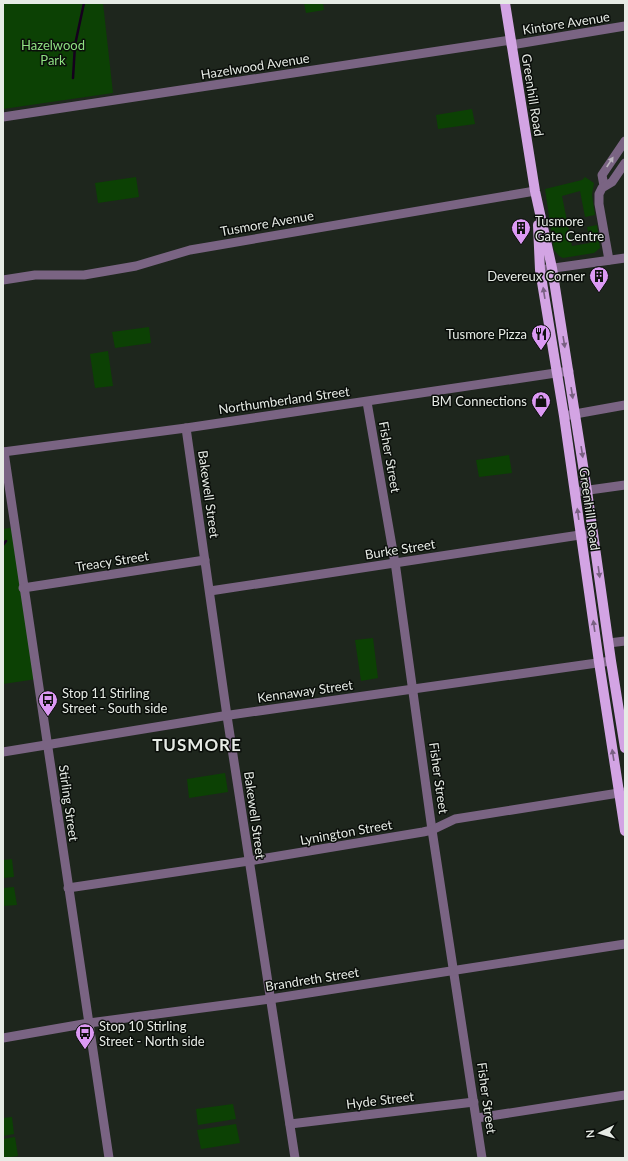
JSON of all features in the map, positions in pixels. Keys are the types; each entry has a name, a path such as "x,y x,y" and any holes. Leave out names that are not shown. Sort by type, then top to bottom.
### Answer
{"main road":[{"name":"Greenhill Road","path":"506,3 535,191 552,268 576,414 611,661 625,748"},
{"name":"Greenhill Road","path":"535,191 540,270 564,416 599,662 622,793 625,831"}],"street":[{"name":"Kintore Avenue","path":"511,42 625,26"},
{"name":"Hazelwood Avenue","path":"3,117 511,42"},
{"path":"604,186 602,175 623,147"},
{"path":"609,260 599,204 599,194 604,186 612,182 625,163"},
{"name":"Tusmore Avenue","path":"3,280 35,275 84,276 136,266 190,250 535,191"},
{"path":"540,270 625,258"},
{"name":"Northumberland Street","path":"3,452 186,428 569,371"},
{"name":"Fisher Street","path":"367,402 395,563 432,830 455,970 482,1158"},
{"path":"564,416 625,405"},
{"name":"Bakewell Street","path":"186,428 227,716 295,1158"},
{"name":"Stirling Street","path":"3,452 109,1158"},
{"path":"575,492 625,485"},
{"name":"Burke Street","path":"210,592 593,534"},
{"name":"Treacy Street","path":"23,588 205,560"},
{"path":"609,643 625,641"},
{"name":"Kennaway Street","path":"3,752 227,716 611,661"},
{"name":"Lynington Street","path":"68,888 249,862 432,830 455,819 622,793"},
{"name":"Brandreth Street","path":"3,1038 89,1023 270,999 625,944"},
{"path":"477,1118 625,1095"},
{"name":"Hyde Street","path":"290,1124 474,1102"}],"green space":[{"name":"Hazelwood Park","path":"3,3 103,3 113,93 3,109"},
{"path":"304,3 323,3 324,10 306,13"},
{"path":"472,109 475,124 438,129 436,115"},
{"path":"136,177 139,197 98,203 95,183"},
{"path":"585,177 594,183 592,195 595,215 585,217 580,191 562,196 572,246 590,243 587,227 597,225 600,248 594,253 563,258 554,250 545,189 582,180"},
{"path":"149,327 151,343 115,348 112,332"},
{"path":"108,351 113,386 95,388 90,354"},
{"path":"509,455 512,473 479,477 476,460"},
{"path":"15,527 37,679 3,684 3,529"},
{"path":"373,638 378,678 361,681 355,640"},
{"path":"225,773 228,792 189,798 187,779"},
{"path":"12,859 14,877 3,878 3,860"},
{"path":"14,887 17,905 3,906 3,888"},
{"path":"233,1104 236,1119 198,1125 196,1109"},
{"path":"12,1117 14,1134 3,1136 3,1118"},
{"path":"236,1124 240,1143 201,1149 197,1130"},
{"path":"15,1137 18,1156 3,1158 3,1139"}],"waterway":[{"path":"73,78 75,45 84,3"},
{"path":"3,545 6,541"}],"place":[{"name":"Tusmore Gate Centre","path":"521,245"},
{"name":"Devereux Corner","path":"599,293"},
{"name":"Tusmore Pizza","path":"541,351"},
{"name":"BM Connections","path":"541,418"},
{"name":"Stop 11 Stirling Street - South side","path":"48,717"},
{"name":"Stop 10 Stirling Street - North side","path":"85,1050"}],"district":[{"name":"TUSMORE","path":"197,744"}]}
